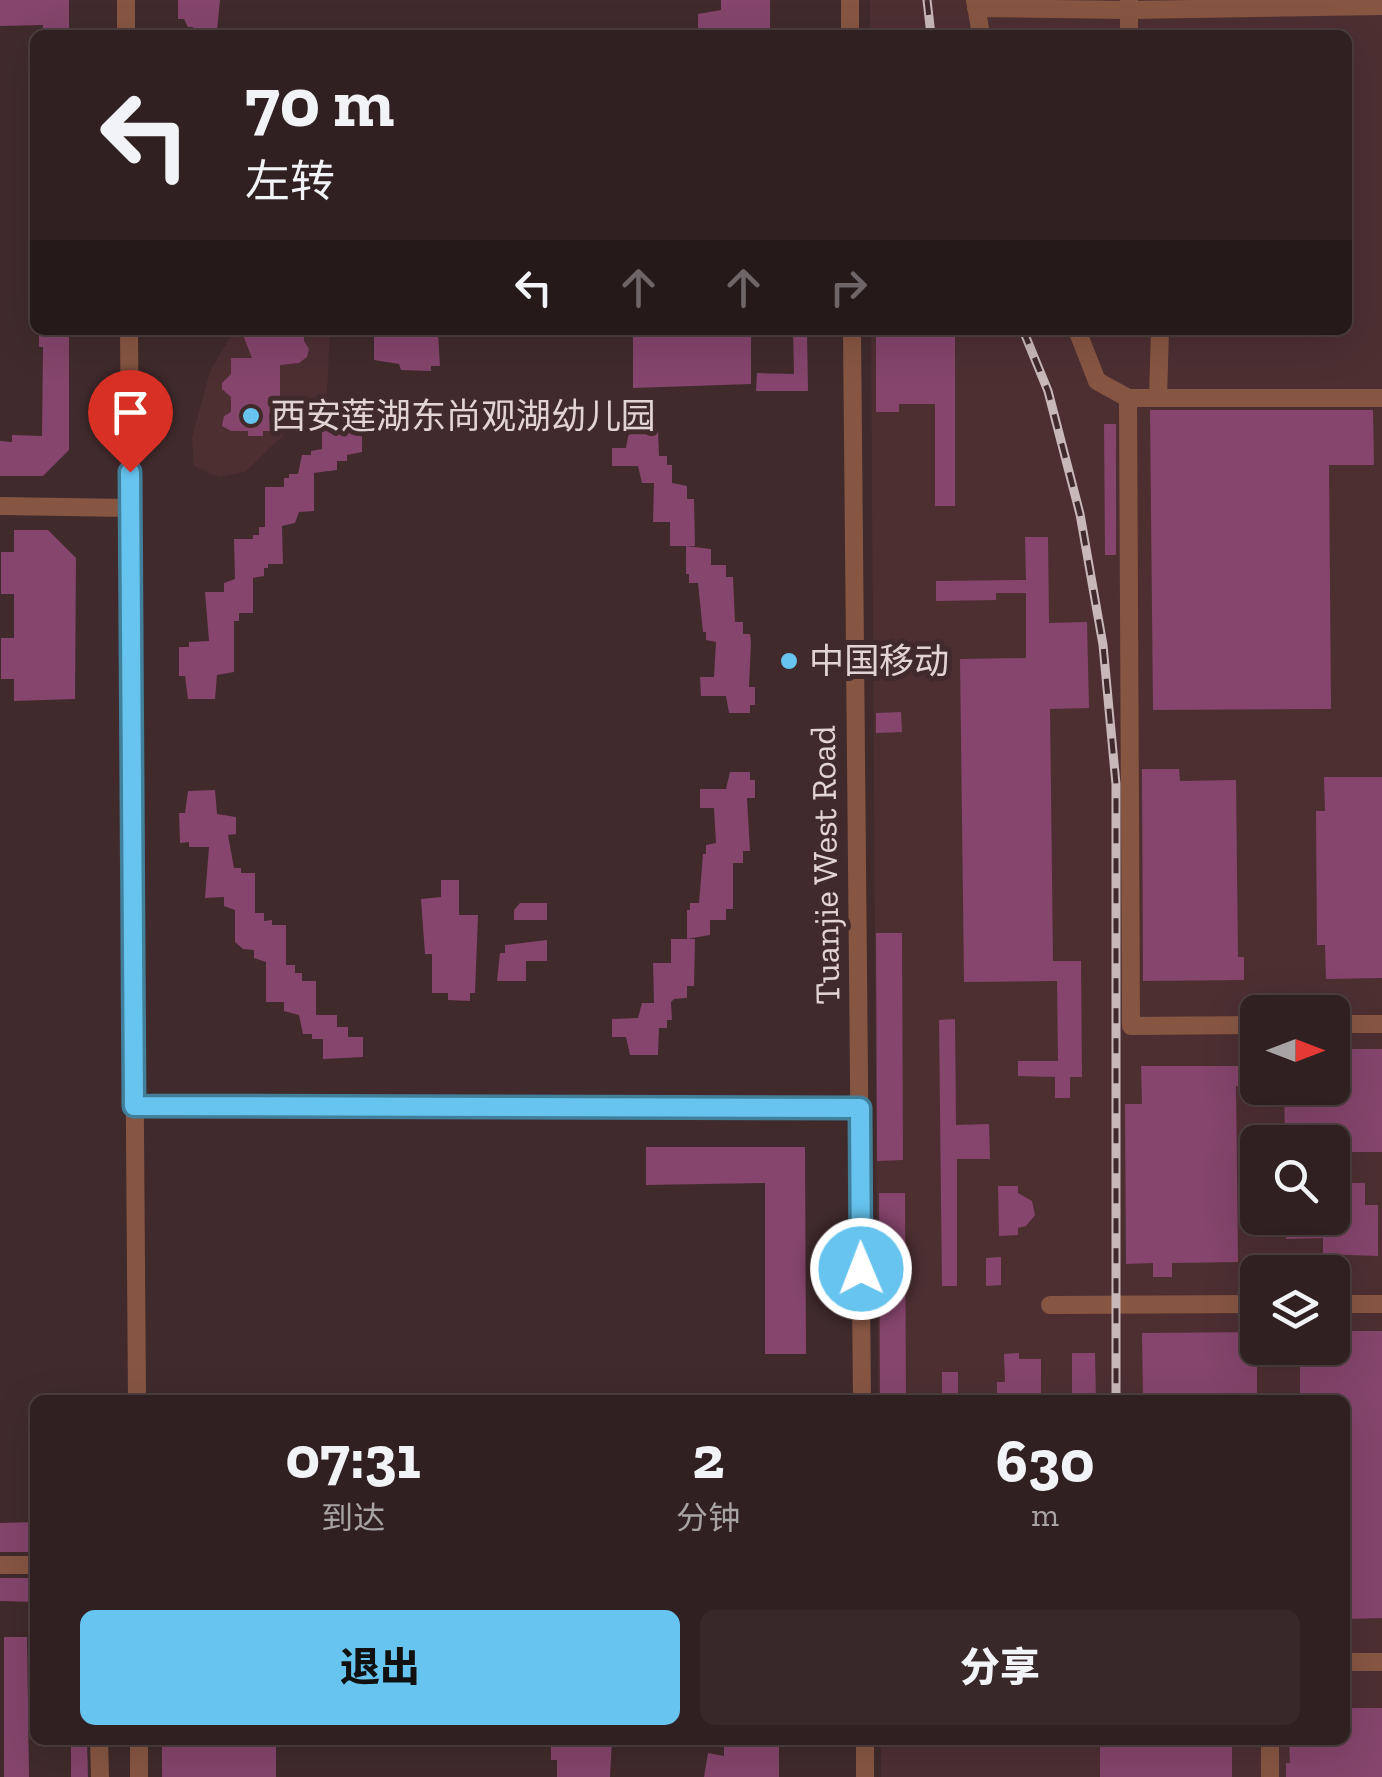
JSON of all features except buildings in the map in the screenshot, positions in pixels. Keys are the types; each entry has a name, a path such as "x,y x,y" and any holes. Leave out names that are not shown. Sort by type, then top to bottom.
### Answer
{"street":[{"path":"126,0 126,30"},
{"path":"850,0 850,30"},
{"path":"980,30 976,4 1382,6"},
{"path":"128,335 136,1395"},
{"name":"Tuanjie West Road","path":"852,335 862,1395"},
{"path":"1079,335 1097,381 1128,398 1382,398"},
{"path":"1158,398 1160,335"},
{"path":"1128,398 1131,1026 1240,1025"},
{"path":"0,506 130,508"},
{"path":"1350,1024 1382,1024"},
{"path":"134,1106 860,1108"},
{"path":"1050,1305 1240,1304"},
{"path":"1350,1304 1382,1304"},
{"path":"0,1565 30,1566"},
{"path":"1350,1662 1382,1662"},
{"path":"99,1745 100,1777"},
{"path":"139,1745 139,1777"},
{"path":"865,1745 865,1777"},
{"path":"1270,1745 1270,1777"}],"shaded area":[{"path":"870,0 1382,0 1382,1777 881,1777 881,1745 1350,1745 1350,1395 878,1395 871,335 1352,335 1352,30 870,30"},
{"name":"西安莲湖东尚观湖幼儿园","path":"231,335 330,335 327,393 245,472 219,477 194,466 192,438 210,371"}],"railway":[{"path":"927,0 930,30"},
{"path":"1025,335 1048,391 1080,514 1103,645 1116,784 1116,1395"}],"place":[{"name":"西安莲湖东尚观湖幼儿园","path":"251,416"},
{"name":"中国移动","path":"789,661"}],"route":[{"path":"130,472 134,1106 860,1108 861,1269"}]}
